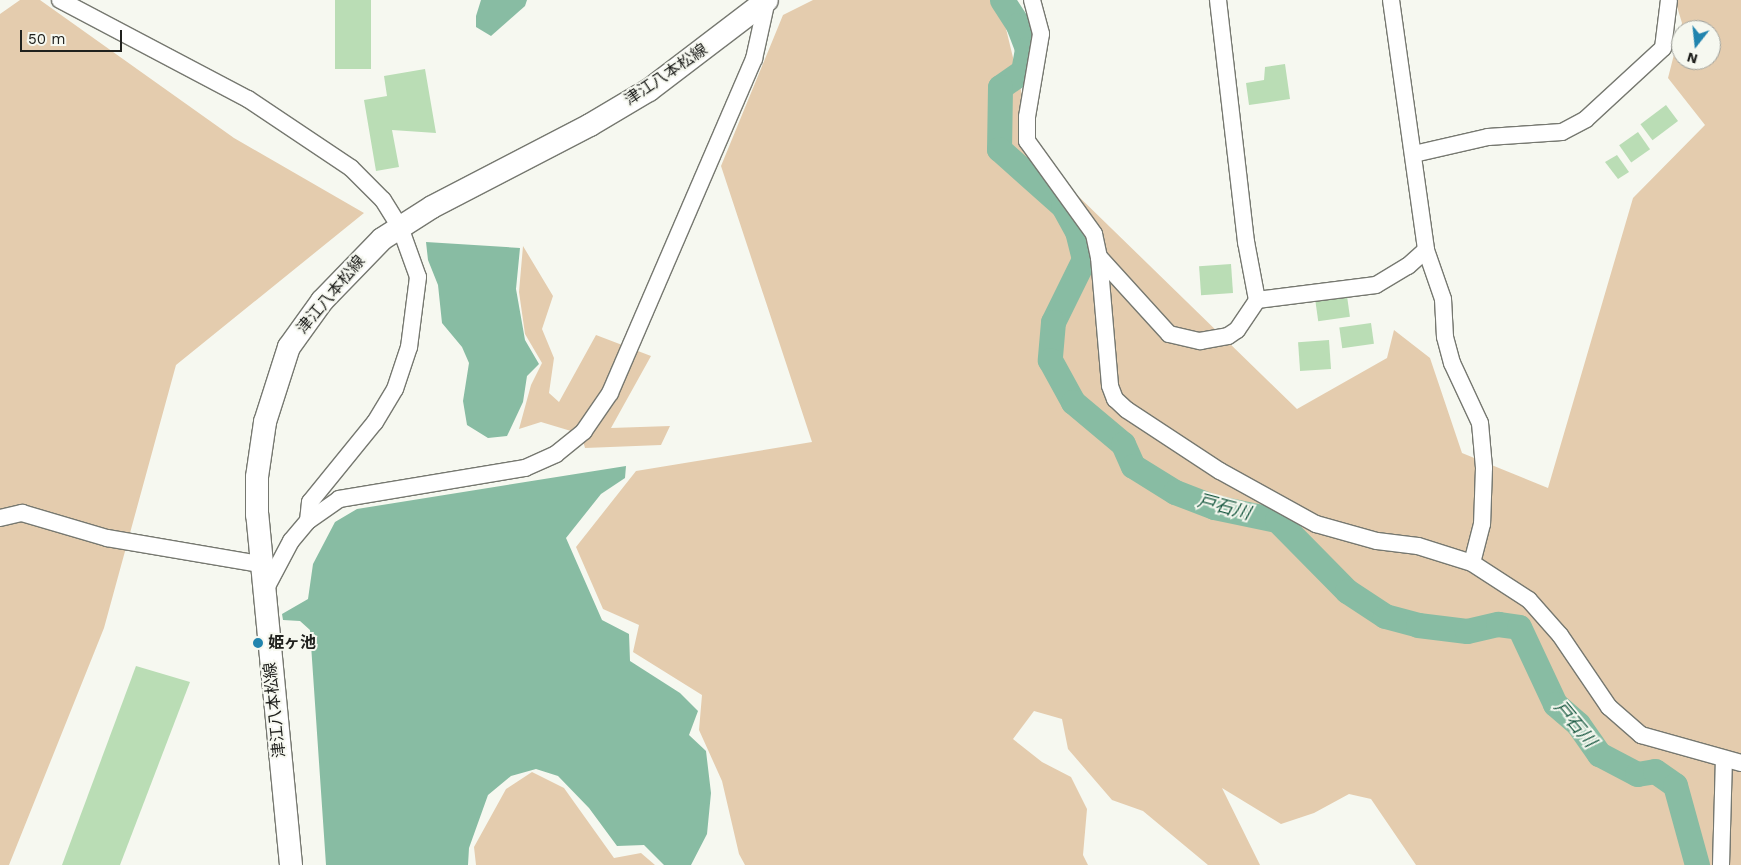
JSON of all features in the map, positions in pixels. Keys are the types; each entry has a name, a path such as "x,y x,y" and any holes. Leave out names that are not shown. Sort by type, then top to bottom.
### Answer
{"main road":[{"name":"津江八本松線","path":"291,865 259,564 257,477 265,422 280,367 299,330 322,301 362,258 400,228 432,206 590,125 649,90 767,0"}],"street":[{"path":"60,0 256,104 350,168 383,200 400,228 418,277 409,347 395,389 375,422 310,502 308,521"},
{"path":"262,594 291,541 308,521 340,499 525,468 556,454 584,431 610,394 751,68 767,0"},
{"path":"1032,0 1041,34 1027,116 1027,141 1094,234 1099,257 1110,386 1116,399 1127,410 1220,471 1316,524 1377,540 1418,546 1472,564 1529,600 1560,635 1609,707 1641,735 1741,763"},
{"path":"1099,257 1169,334 1200,341 1228,336 1238,330 1257,300 1246,242 1218,0"},
{"path":"1391,0 1426,250 1443,299 1445,337 1452,363 1480,423 1484,468 1482,524 1472,564"},
{"path":"1414,154 1488,137 1562,132 1586,119 1663,48 1669,0"},
{"path":"1257,300 1376,285 1408,266 1426,250"},
{"path":"0,518 22,513 107,538 259,564"},
{"path":"1721,865 1724,759"}],"shaded area":[{"path":"20,0 40,0 234,138 364,213 176,365 104,628 9,865 0,865 0,14"},
{"path":"481,0 527,0 525,6 491,36 476,27 476,16"},
{"path":"813,0 999,0 1037,156 1297,409 1387,358 1394,330 1430,358 1462,453 1548,488 1633,198 1705,125 1668,78 1671,66 1671,70 1721,70 1721,20 1681,20 1675,0 1741,0 1741,865 1416,865 1371,799 1349,794 1314,813 1281,824 1222,788 1260,865 1208,865 1143,811 1112,800 1068,749 1062,719 1034,711 1013,739 1042,762 1071,777 1087,809 1083,855 1088,865 745,865 739,854 722,781 699,730 702,695 633,652 639,625 603,609 576,547 636,471 812,442 721,166 783,15"},
{"path":"426,242 520,248 516,289 525,340 539,364 527,376 523,402 507,436 488,438 467,425 463,401 469,363 462,347 442,323 438,285 428,260"},
{"path":"523,246 553,296 542,329 554,358 549,393 559,402 596,335 651,356 611,428 670,426 661,445 585,448 581,434 541,422 519,429 531,385 542,363 525,334 519,292"},
{"name":"姫ヶ池","path":"626,466 625,478 601,494 566,538 602,620 629,634 630,661 680,693 698,711 689,735 706,751 711,793 707,834 691,865 664,865 644,845 617,846 589,808 558,776 536,769 511,776 488,795 469,848 468,865 326,865 310,630 300,621 283,620 282,614 308,599 313,564 335,522 357,509"},
{"path":"532,772 564,788 614,858 641,853 655,865 476,865 474,847 506,789"}],"building":[{"path":"335,0 371,0 371,69 335,69"},
{"path":"1285,64 1290,99 1249,105 1246,83 1264,80 1265,67"},
{"path":"425,69 436,133 392,130 399,167 376,171 364,100 387,96 384,76"},
{"path":"1666,105 1678,121 1652,140 1640,124"},
{"path":"1638,132 1650,149 1631,162 1619,145"},
{"path":"1617,155 1629,172 1618,179 1605,162"},
{"path":"1231,264 1233,293 1201,295 1199,266"},
{"path":"1347,296 1350,317 1318,321 1315,300"},
{"path":"1371,323 1374,344 1342,348 1339,327"},
{"path":"1329,340 1331,369 1300,371 1298,342"},
{"path":"136,666 190,682 120,865 62,865"}],"waterway":[{"name":"戸石川","path":"1002,0 1018,25 1027,49 1023,71 1000,87 999,149 1063,206 1077,231 1084,259 1053,322 1050,360 1073,402 1123,444 1133,466 1175,492 1214,507 1277,520 1347,591 1385,616 1418,625 1467,631 1498,624 1519,627 1555,704 1578,724 1599,754 1637,774 1655,771 1675,785 1697,865"}],"place":[{"name":"姫ヶ池","path":"258,643"}]}
